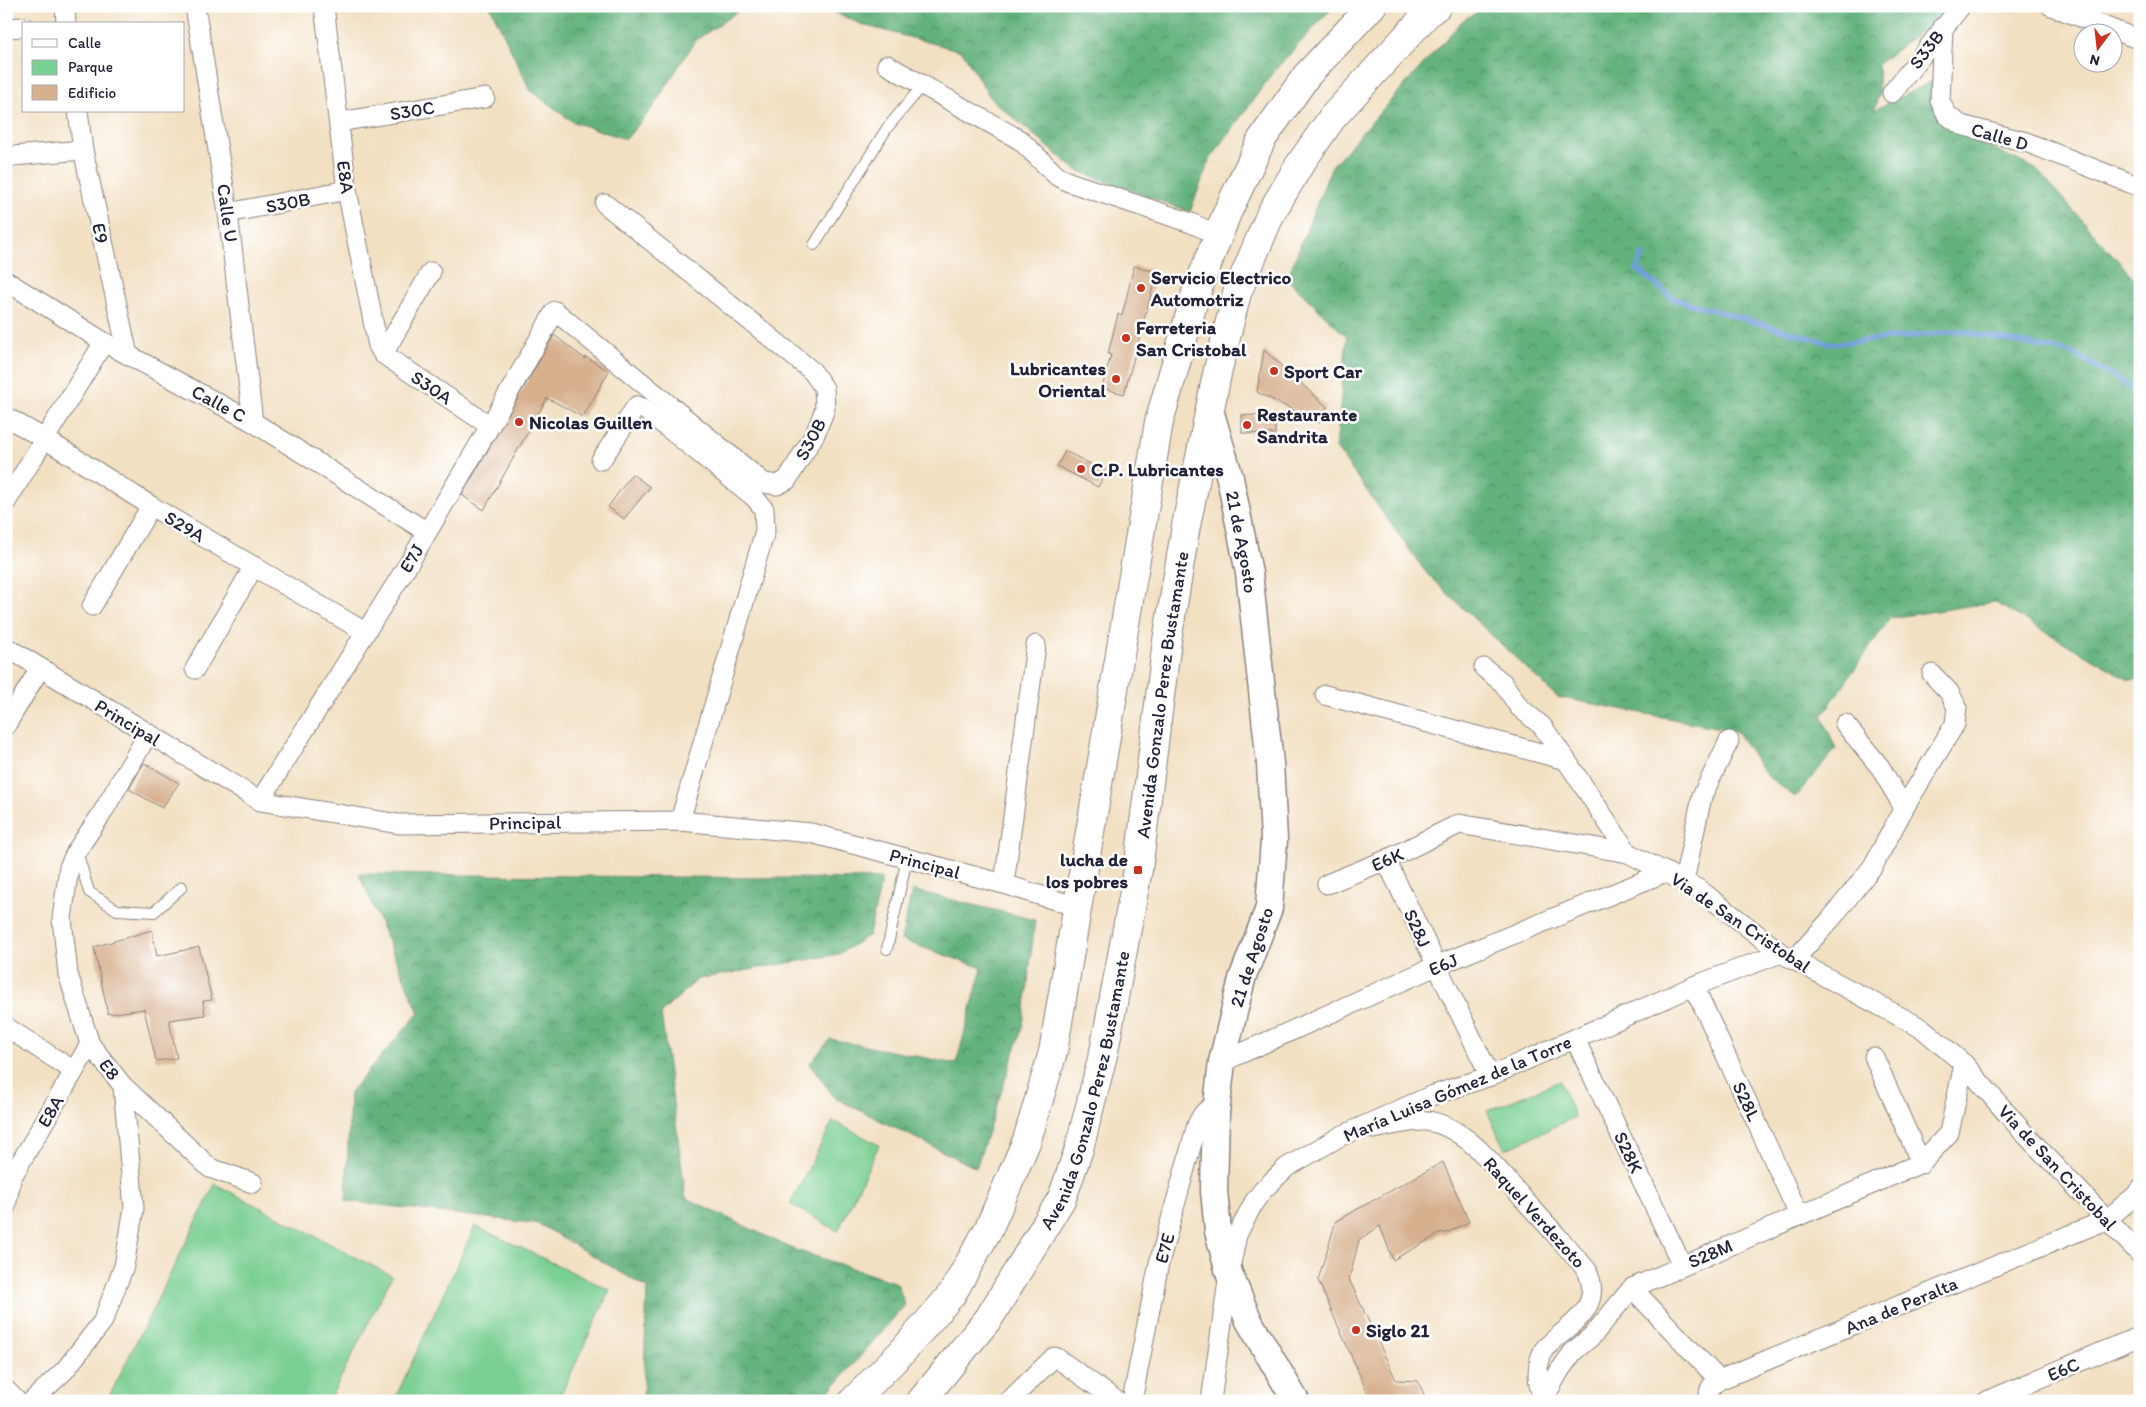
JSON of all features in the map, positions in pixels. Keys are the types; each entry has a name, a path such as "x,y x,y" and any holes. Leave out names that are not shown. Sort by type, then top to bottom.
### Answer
{"main road":[{"name":"Avenida Gonzalo Perez Bustamante","path":"853,1401 902,1352 952,1294 989,1228 1027,1140 1053,1052 1159,422 1196,293 1218,235 1262,140 1307,75 1372,6"},
{"name":"Avenida Gonzalo Perez Bustamante","path":"921,1401 988,1318 1062,1198 1079,1149 1104,1051 1138,870 1169,631 1186,526 1237,293 1271,213 1300,164 1332,118 1428,13 1437,6"}],"street":[{"name":"Calle U","path":"195,6 228,213 253,422"},
{"name":"E8A","path":"324,6 347,190 381,350"},
{"name":"S33B","path":"1892,93 1961,6"},
{"path":"2051,6 2140,40"},
{"path":"6,28 22,27"},
{"name":"Calle D","path":"1943,27 1940,101 1947,115 1962,125 2026,142 2140,186"},
{"path":"887,65 1020,140 1057,176 1069,182 1182,220 1218,235"},
{"name":"S30C","path":"339,122 485,98"},
{"name":"E9","path":"78,112 83,150 128,354"},
{"path":"13,156 83,150"},
{"name":"S30B","path":"228,213 347,190"},
{"name":"S30B","path":"555,311 764,483 777,485 787,480 815,434 825,410 824,388 812,371 605,204"},
{"path":"381,350 431,272"},
{"name":"Calle C","path":"6,281 104,342 253,422 427,532"},
{"name":"E7J","path":"260,801 427,532 555,311"},
{"path":"6,502 104,342"},
{"name":"S30A","path":"381,350 490,426"},
{"path":"601,460 637,406 643,408 754,497 764,509 765,530 680,821"},
{"name":"21 de Agosto","path":"1210,410 1230,478 1248,573 1270,763 1274,840 1269,908 1242,979 1222,1062 1217,1106 1214,1191 1218,1231 1229,1273 1249,1321 1296,1401"},
{"name":"S29A","path":"6,417 45,439 150,506 364,632"},
{"path":"92,606 150,506"},
{"path":"195,669 254,566"},
{"path":"1004,884 1036,645"},
{"name":"Principal","path":"6,647 260,801 399,824 680,821 811,833 1004,884 1077,907"},
{"path":"6,725 40,668"},
{"name":"Via de San Cristobal","path":"1484,668 1503,683 1519,707 1542,726 1628,853 1700,890 1788,957 1923,1029 1964,1064 2023,1132 2140,1254"},
{"path":"1788,957 1831,919 1873,866 1904,808 1956,724 1957,707 1949,692 1932,674"},
{"path":"1325,695 1566,760"},
{"path":"1845,724 1880,766 1904,808"},
{"name":"E8","path":"32,1401 66,1370 103,1321 124,1266 134,1208 123,1086 90,1044 68,974 62,919 69,867 77,850 101,814 148,734"},
{"path":"1684,881 1702,796 1729,741"},
{"name":"E6K","path":"1327,884 1386,860 1459,824 1628,853"},
{"name":"S28J","path":"1386,860 1490,1076"},
{"name":"E6J","path":"1222,1062 1436,966 1666,872"},
{"name":"María Luisa Gómez de la Torre","path":"1211,1401 1229,1273 1237,1236 1254,1202 1263,1190 1287,1167 1341,1136 1428,1097 1490,1076 1694,986 1788,957"},
{"name":"S28L","path":"1694,986 1800,1215"},
{"path":"6,1027 74,1071"},
{"name":"S28K","path":"1576,1039 1682,1265"},
{"name":"E8A","path":"6,1206 8,1181 90,1044"},
{"path":"1874,1057 1921,1164"},
{"name":"S28M","path":"1543,1400 1573,1352 1593,1335 1632,1288 1921,1164 1949,1132 1964,1064"},
{"path":"123,1086 210,1168 253,1183"},
{"name":"E7E","path":"1132,1401 1160,1263 1197,1125 1201,1115 1208,1109 1217,1106"},
{"name":"Raquel Verdezoto","path":"1341,1136 1407,1122 1427,1121 1444,1126 1460,1135 1491,1162 1587,1270 1592,1282 1592,1295 1588,1306 1581,1318 1544,1350 1537,1380 1543,1400"},
{"name":"Ana de Peralta","path":"1719,1380 2106,1220 2136,1195 2140,1189"},
{"path":"1632,1288 1719,1380 1711,1386 1709,1401"},
{"name":"E6C","path":"1987,1401 2140,1336"},
{"path":"1009,1401 1054,1358 1057,1358 1117,1401"},
{"path":"6,1390 17,1401"}],"lane":[{"path":"814,245 888,128 922,85"},
{"path":"77,850 89,892 117,910 154,912 182,887"},
{"path":"887,949 907,858"}],"green space":[{"path":"490,6 745,6 695,41 653,107 626,139 573,122 530,90"},
{"path":"820,6 1334,6 1274,71 1209,161 1190,212 1076,170 991,99 962,51 863,25"},
{"path":"1489,6 1953,6 1878,64 1879,94 1874,110 1945,75 1942,124 2036,169 2140,285 2140,679 2129,680 1994,602 1890,618 1822,716 1836,749 1795,797 1766,775 1736,731 1557,697 1427,574 1336,448 1347,337 1287,279 1332,166 1463,20"},
{"path":"359,874 882,879 869,935 839,954 698,979 661,1013 686,1198 793,1249 897,1283 905,1305 821,1401 643,1401 647,1288 539,1224 346,1201 350,1092 419,1013"},
{"path":"912,890 1035,920 1023,1026 976,1168 835,1098 810,1064 830,1039 956,1064 982,968 901,940"},
{"path":"1560,1081 1575,1117 1505,1150 1487,1111"},
{"path":"833,1121 879,1145 838,1231 790,1204"},
{"path":"215,1184 392,1276 329,1401 107,1401"},
{"path":"475,1226 610,1290 558,1401 394,1401"}],"building":[{"path":"1134,266 1157,272 1124,394 1102,388 1111,355 1108,354 1118,314 1122,316"},
{"path":"554,335 585,359 586,357 609,371 583,417 547,398 484,510 462,495"},
{"name":"Sport Car","path":"1264,350 1327,407 1319,423 1257,392"},
{"path":"1242,415 1275,416 1275,434 1242,433"},
{"name":"C.P. Lubricantes","path":"1065,451 1106,472 1098,487 1057,466"},
{"path":"632,474 650,487 624,519 608,507"},
{"path":"144,763 179,783 162,808 129,789"},
{"path":"152,930 157,956 199,947 212,1000 203,1001 205,1015 169,1020 177,1058 156,1061 144,1009 108,1014 94,947"},
{"name":"Siglo 21","path":"1443,1162 1469,1222 1444,1234 1443,1232 1393,1260 1380,1226 1359,1240 1349,1279 1396,1380 1418,1381 1427,1401 1371,1401 1318,1280 1336,1221"}],"waterway":[{"path":"1643,254 1637,269 1674,299 1832,344 1960,331 2073,353 2140,393"}],"place":[{"name":"Servicio Electrico Automotriz","path":"1141,288"},
{"name":"Ferreteria San Cristobal","path":"1126,338"},
{"name":"Sport Car","path":"1274,371"},
{"name":"Lubricantes Oriental","path":"1116,379"},
{"name":"Nicolas Guillen","path":"519,422"},
{"name":"Restaurante Sandrita","path":"1247,425"},
{"name":"C.P. Lubricantes","path":"1081,469"},
{"name":"lucha de los pobres","path":"1138,870"},
{"name":"Siglo 21","path":"1356,1330"}]}
